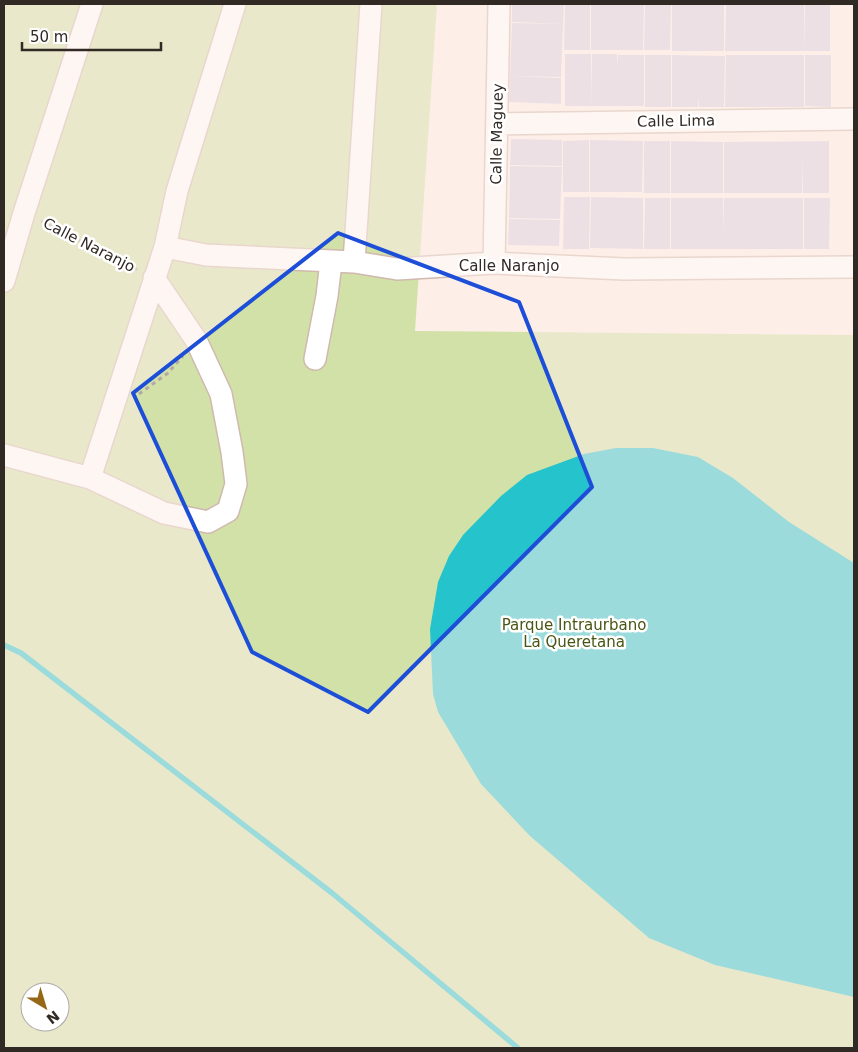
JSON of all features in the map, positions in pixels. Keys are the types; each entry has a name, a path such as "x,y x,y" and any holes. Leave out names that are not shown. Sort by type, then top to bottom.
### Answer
{"street":[{"path":"4,281 24,213 92,4"},
{"path":"90,478 165,247 177,191 235,4"},
{"path":"354,262 371,4"},
{"name":"Calle Maguey","path":"494,263 499,4"},
{"name":"Calle Lima","path":"498,124 854,119"},
{"name":"Calle Naranjo","path":"165,247 206,255 354,262 397,269 494,263 624,269 854,267"},
{"path":"315,359 332,262"},
{"path":"4,455 90,478 164,513 208,522 228,511 236,484 221,394 196,340 154,278"}],"path":[{"name":"Calle Naranjo","path":"24,213 154,278"},
{"path":"112,412 168,373 196,340"}],"highlighted area":[{"path":"338,233 519,302 592,487 368,712 252,652 133,393"}],"green space":[{"name":"Parque Intraurbano La Queretana","path":"4,4 437,4 415,331 854,335 854,1048 4,1048"}],"water":[{"path":"616,448 653,448 698,457 733,478 789,522 854,563 854,997 715,965 649,938 530,836 481,784 438,712 433,694 430,629 438,582 449,556 463,535 501,496 527,475 584,454"}],"building":[{"path":"512,4 564,4 563,24 512,22"},
{"path":"565,4 590,4 590,50 564,50"},
{"path":"591,4 644,4 643,50 591,50"},
{"path":"645,4 671,4 670,50 644,50"},
{"path":"672,4 724,4 724,51 672,51"},
{"path":"726,4 804,4 804,51 725,51"},
{"path":"805,4 830,4 830,51 804,51"},
{"path":"512,23 563,24 561,77 510,76"},
{"path":"565,54 591,54 591,106 565,106"},
{"path":"592,54 617,54 617,66 618,55 644,55 644,106 591,106"},
{"path":"645,55 671,55 671,107 645,107"},
{"path":"672,55 725,56 724,107 699,107 699,96 698,107 672,107"},
{"path":"726,55 804,55 804,107 725,107"},
{"path":"805,55 831,55 831,107 805,106"},
{"path":"510,76 561,78 561,104 509,102"},
{"path":"511,139 562,140 562,166 510,165"},
{"path":"589,140 589,192 563,192 563,141"},
{"path":"590,140 643,141 642,192 590,192"},
{"path":"644,141 670,141 670,193 644,193"},
{"path":"671,141 723,142 723,193 671,193"},
{"path":"829,141 829,193 803,193 803,160 802,193 724,193 724,142"},
{"path":"510,166 562,167 560,219 509,218"},
{"path":"564,197 590,197 589,249 563,249"},
{"path":"591,197 643,198 643,249 590,248"},
{"path":"645,198 670,198 670,249 644,249"},
{"path":"671,198 723,198 724,231 724,198 803,198 803,249 671,249"},
{"path":"804,198 830,198 829,249 804,249"},
{"path":"509,219 560,220 559,246 508,245"}],"waterway":[{"path":"4,645 21,653 332,893 518,1048"}]}
